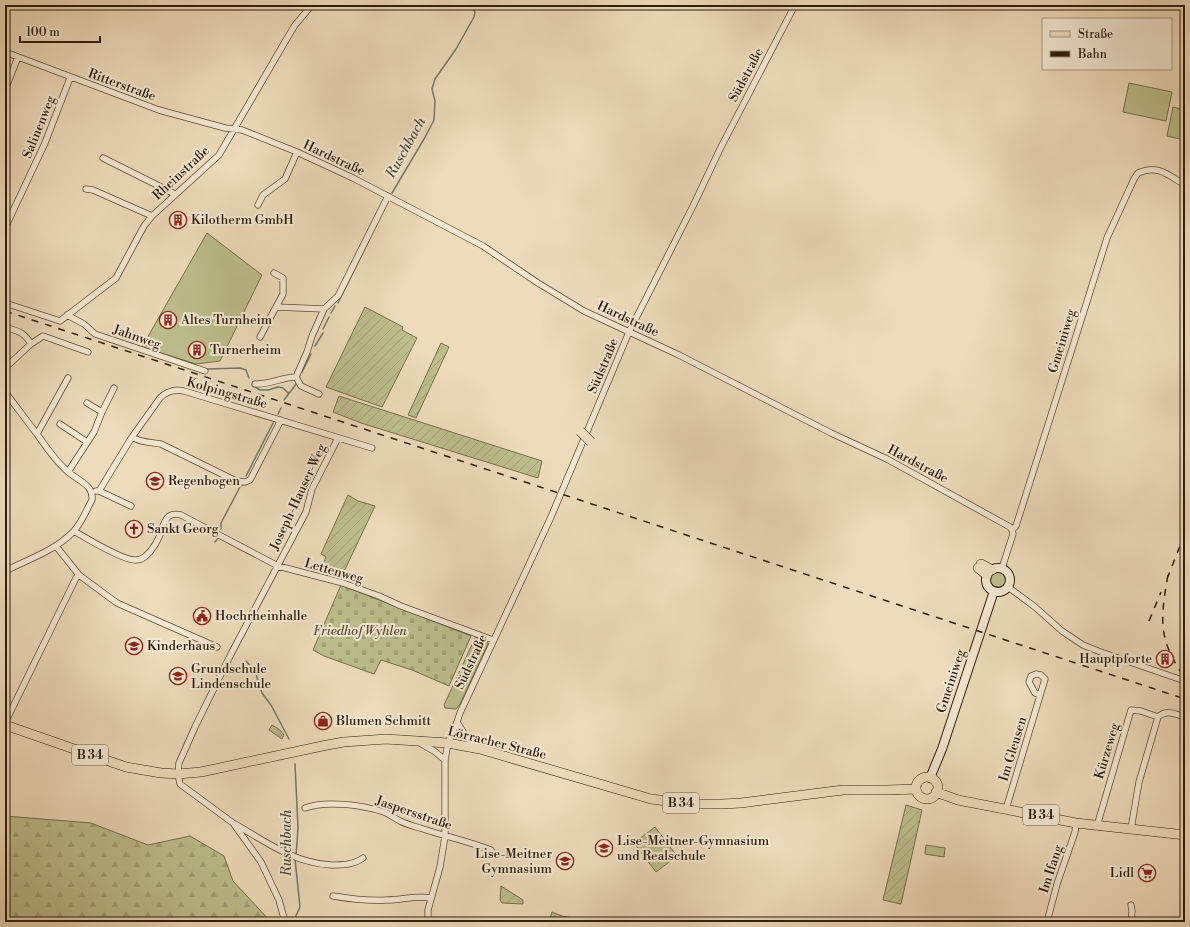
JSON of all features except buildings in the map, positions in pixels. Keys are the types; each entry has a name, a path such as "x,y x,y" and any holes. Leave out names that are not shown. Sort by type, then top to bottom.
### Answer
{"main road":[{"path":"580,431 591,442"},
{"path":"979,566 989,572"},
{"name":"Lörracher Straße","path":"5,724 129,767 161,773 178,774 201,772 344,742 412,739 448,743 480,749 644,797 678,802 722,804 776,799 843,790 916,789"},
{"path":"930,778 937,785 936,792 932,797 927,799 921,797 916,789 920,780 930,778"},
{"name":"B 34","path":"936,792 958,800 1076,823 1185,835"}],"street":[{"name":"Rheinstraße","path":"5,303 60,321 116,278 144,226 152,216 219,155 286,40 312,5"},
{"name":"Südstraße","path":"428,922 428,910 440,867 445,836 445,760 448,743 460,713 551,517 629,332 693,206 721,147 795,5"},
{"name":"Ritterstraße","path":"5,52 70,78 160,110 190,119 234,129"},
{"path":"5,90 18,57"},
{"name":"Salinenweg","path":"5,228 6,220 45,143 70,78"},
{"name":"Hardstraße","path":"234,129 242,130 297,152 388,196 483,246 563,300 704,368 831,433 887,459 1010,527 1012,530"},
{"path":"258,205 263,195 285,179 297,152"},
{"path":"104,158 175,194"},
{"name":"Gmeiniweg","path":"1002,568 1012,530 1016,526 1107,238 1134,179 1138,173 1152,169 1159,170 1185,185"},
{"path":"86,189 93,190 152,216"},
{"path":"296,377 308,352 312,336 324,309 338,296 388,196"},
{"path":"260,337 283,294 283,278 274,272"},
{"path":"276,307 324,309"},
{"name":"Jahnweg","path":"67,315 84,324 95,334 205,371"},
{"path":"5,327 23,333 31,344"},
{"path":"5,368 31,344 43,336 88,352"},
{"path":"255,384 266,384 289,377 296,377"},
{"path":"296,377 301,386 319,394"},
{"path":"37,434 68,378"},
{"path":"68,472 94,432 114,388"},
{"name":"Kolpingstraße","path":"99,491 132,437 162,396 175,390 184,391 372,448"},
{"path":"5,392 54,458 68,472 88,485 92,492 92,500 74,531 56,546 5,571"},
{"path":"87,403 102,412"},
{"path":"132,437 139,441 161,444 236,481 245,482 250,480 282,420"},
{"path":"60,424 87,442"},
{"name":"Joseph-Hauser-Weg","path":"178,774 179,763 195,727 231,654 306,512 312,489 338,438"},
{"path":"92,492 99,491 131,506"},
{"name":"Lettenweg","path":"74,531 113,553 135,560 145,558 148,555 168,517 173,514 181,515 195,521 278,566 343,583 493,640"},
{"path":"56,546 79,575 117,602 218,647"},
{"path":"996,568 1002,568 1009,575 1010,579 1008,587 1002,591 994,591 986,583 989,572 996,568"},
{"path":"5,724 76,578 79,575"},
{"path":"1008,587 1035,607 1062,631 1083,645 1185,681"},
{"name":"Gmeiniweg","path":"930,778 944,742 994,591"},
{"name":"Im Gleusen","path":"1006,809 1040,695"},
{"name":"Kürzeweg","path":"1097,826 1131,710 1141,711 1158,717 1161,713 1171,712 1185,717"},
{"path":"1131,829 1137,792 1158,717"},
{"path":"457,722 465,735 480,749"},
{"path":"412,739 434,751 445,760"},
{"path":"178,774 180,784 183,787 233,823 274,848 293,857 320,864 348,865 363,858"},
{"name":"Jaspersstraße","path":"305,808 313,805 345,805 369,808 385,813 419,828 491,850"},
{"path":"233,823 261,862 273,884 285,922"},
{"name":"Im Ifang","path":"1046,922 1075,832 1076,823"},
{"path":"246,840 246,835 250,833"},
{"path":"333,896 355,900 386,900 420,896 431,898"},
{"path":"1131,905 1131,922"}],"green space":[{"path":"1129,83 1172,92 1166,121 1123,112"},
{"path":"1173,107 1185,110 1185,140 1167,136"},
{"path":"207,233 262,275 220,361 196,364 142,347"},
{"path":"365,307 403,327 402,330 417,338 382,407 326,387"},
{"path":"441,343 449,347 416,418 408,415"},
{"path":"339,396 542,461 538,478 361,423 333,412"},
{"path":"348,495 358,501 375,506 340,580 319,574 326,557 321,554"},
{"path":"995,571 1001,571 1006,576 1004,585 1001,587 995,587 990,582 990,576"},
{"name":"Friedhof Wyhlen","path":"341,585 471,636 449,686 412,670 381,660 374,674 324,656 313,650"},
{"path":"479,637 487,640 488,644 460,704 456,709 445,708 444,705 475,638"},
{"path":"272,725 280,730 284,735 282,739 269,730"},
{"path":"906,805 922,810 901,904 883,900"},
{"path":"5,816 91,823 148,845 190,836 224,856 233,881 271,922 5,922"},
{"path":"655,827 677,856 656,872 634,843"},
{"path":"926,845 945,848 944,857 925,854"},
{"path":"501,886 523,900 523,904 502,903 500,900"},
{"path":"552,912 562,916 594,922 549,922"}],"waterway":[{"name":"Ruschbach","path":"392,193 434,120 435,101 432,89 435,79 456,49 474,17 475,12 471,5"},
{"name":"Ruschbach","path":"338,303 369,240"},
{"path":"331,313 335,306"},
{"path":"323,329 329,317"},
{"path":"315,346 323,333"},
{"path":"302,372 311,354"},
{"path":"207,369 240,368 246,370 249,378"},
{"path":"252,385 260,390 268,390 278,387 283,388 288,393 296,384"},
{"path":"284,400 290,392"},
{"path":"278,414 281,408"},
{"path":"246,476 273,423"},
{"path":"221,529 221,523 240,487 243,485"},
{"path":"215,542 218,538"},
{"name":"Ruschbach","path":"246,661 255,671 262,693 271,705 289,739"},
{"name":"Ruschbach","path":"295,764 298,828 296,856"},
{"name":"Ruschbach","path":"294,920 300,907 295,859"}],"railway":[{"path":"5,311 1185,699"},
{"path":"1167,579 1185,533"},
{"path":"1168,575 1163,605 1163,629 1170,652 1176,665 1185,678"},
{"path":"1149,621 1161,592"}],"place":[{"name":"Kilotherm GmbH","path":"178,220"},
{"name":"Altes Turnheim","path":"168,320"},
{"name":"Turnerheim","path":"197,350"},
{"name":"Regenbogen","path":"155,481"},
{"name":"Sankt Georg","path":"134,529"},
{"name":"Hochrheinhalle","path":"202,616"},
{"name":"Kinderhaus","path":"134,646"},
{"name":"Hauptpforte","path":"1165,659"},
{"name":"Grundschule Lindenschule","path":"178,676"},
{"name":"Blumen Schmitt","path":"323,721"},
{"name":"Lise-Meitner-Gymnasium und Realschule","path":"604,848"},
{"name":"Lise-Meitner Gymnasium","path":"565,861"},
{"name":"Lidl","path":"1147,873"}]}
